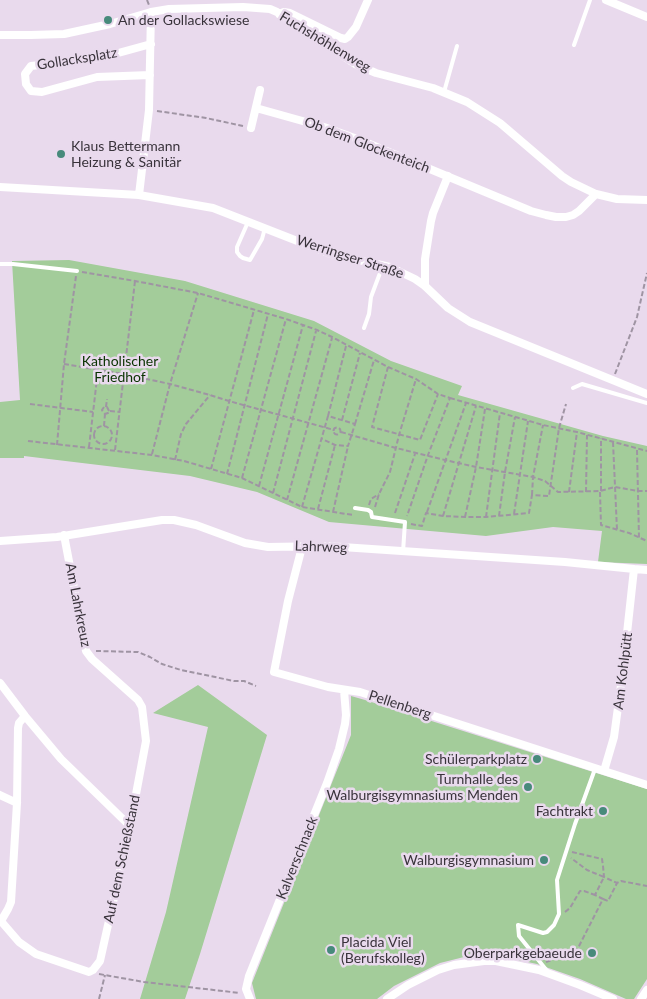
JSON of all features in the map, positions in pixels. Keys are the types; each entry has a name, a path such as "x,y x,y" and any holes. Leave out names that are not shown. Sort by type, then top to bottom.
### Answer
{"street":[{"path":"279,14 284,12 290,13 345,39 356,26 368,0"},
{"path":"606,0 647,17"},
{"name":"Fuchshöhlenweg","path":"0,35 64,34 169,9 243,7 270,10 355,64 376,73 433,88 467,102 513,132 571,182 596,194 616,200 647,200"},
{"path":"139,196 149,110 151,12"},
{"name":"Gollacksplatz","path":"150,75 97,77 42,92 31,91 26,84 25,74 31,66 100,58 151,44"},
{"path":"251,128 260,90"},
{"name":"Ob dem Glockenteich","path":"256,108 324,127 531,211 556,217 573,215 596,194"},
{"name":"Ob dem Glockenteich","path":"426,286 425,259 431,221 448,176"},
{"name":"Werringser Straße","path":"0,187 139,196 213,208 328,252 390,267 426,286 448,308 470,322 647,394"},
{"name":"Lahrweg","path":"0,541 64,536 162,520 174,520 196,524 235,540 268,547 327,546 565,562 647,570"},
{"name":"Am Lahrkreuz","path":"64,536 86,652 138,700 142,707 146,741"},
{"name":"Pellenberg","path":"302,546 288,601 274,672 328,687 360,692 647,785"},
{"name":"Am Kohlpütt","path":"604,771 614,737 634,569"},
{"path":"0,683 61,759 130,826"},
{"name":"Kalverschnack","path":"248,997 246,989 249,976 339,749 346,715 344,690"},
{"path":"0,921 11,902 17,803 18,728 19,723 25,716"},
{"name":"Auf dem Schießstand","path":"0,921 19,942 36,954 89,972 93,970 100,961 130,826 146,741"},
{"path":"0,795 17,803"},
{"path":"387,999 408,985 438,970 471,962 496,961 539,970 613,999"},
{"path":"641,999 647,990"}],"lane":[{"path":"574,45 590,0"},
{"path":"444,92 457,46"},
{"path":"248,222 237,247 237,252 244,258 250,260 262,239 265,228"},
{"path":"0,264 77,271"},
{"path":"364,328 383,265"},
{"path":"573,388 582,384 647,403"},
{"path":"355,508 372,512 372,517 405,522 403,552"},
{"path":"550,974 520,936 518,925 543,933 547,932 554,925 559,914 557,880 595,769"}],"path":[{"path":"149,110 206,118 251,128"},
{"path":"57,444 64,364 77,271 135,280 198,293 286,319 317,330 388,367 416,379 438,394 466,404 528,421 647,451"},
{"path":"612,380 637,317 647,273"},
{"path":"115,450 135,280"},
{"path":"152,455 170,384 198,293"},
{"path":"211,469 254,310"},
{"path":"227,474 268,314"},
{"path":"242,478 286,319"},
{"path":"259,486 302,325"},
{"path":"273,493 317,330"},
{"path":"287,500 332,338"},
{"path":"302,507 346,345"},
{"path":"342,420 360,353"},
{"path":"333,512 348,446 374,360"},
{"path":"64,364 170,384 325,428 334,430 338,428 341,432 415,453 476,467 533,477 545,481 558,492 600,491 615,487 647,491"},
{"path":"388,367 372,427 420,440 438,394"},
{"path":"89,447 98,370"},
{"path":"372,517 379,494 390,472 416,379"},
{"path":"175,460 181,434 186,424 210,395"},
{"path":"450,398 405,522 422,526 466,404"},
{"path":"104,426 105,414 102,410 106,407 107,399"},
{"path":"30,404 93,412"},
{"path":"532,495 549,496 559,428 566,404"},
{"path":"443,516 476,406"},
{"path":"106,407 109,408 109,411"},
{"path":"465,517 476,467 485,408"},
{"path":"105,414 108,414 109,411 120,412"},
{"path":"486,517 500,413"},
{"path":"328,416 354,424"},
{"path":"499,516 515,417"},
{"path":"514,514 528,421"},
{"path":"426,513 465,517 529,513 533,477 543,425"},
{"path":"104,426 112,431 109,443 103,445 95,441 92,434 97,428 104,426"},
{"path":"334,430 334,433 337,435 341,432"},
{"path":"568,492 577,432"},
{"path":"586,492 587,435"},
{"path":"112,437 117,437"},
{"path":"601,438 601,526 629,533 647,541"},
{"path":"322,439 335,445 348,446"},
{"path":"28,441 115,450 175,460 242,478 302,507 353,515"},
{"path":"613,442 617,530"},
{"path":"102,449 103,445"},
{"path":"318,510 335,445"},
{"path":"638,449 639,538"},
{"path":"393,520 415,453"},
{"path":"371,499 379,494"},
{"path":"86,652 138,652 162,664 181,670 234,681 244,681 256,686"},
{"path":"566,852 602,859 604,877 595,895"},
{"path":"566,852 587,870 616,883 620,881 647,886"},
{"path":"570,908 580,891 608,901 616,883"},
{"path":"542,964 577,950 603,899"},
{"path":"98,999 105,975 144,982 226,991 248,997"}],"green space":[{"name":"Katholischer Friedhof","path":"69,260 185,281 314,321 391,361 462,386 458,395 603,436 647,446 647,564 598,562 602,531 553,527 486,536 329,522 257,492 190,476 24,456 24,458 0,458 0,402 20,400 12,261"},
{"path":"198,685 267,735 185,999 140,999 166,912 208,727 153,713"},
{"path":"351,696 647,789 647,979 634,999 626,999 580,979 537,964 499,956 464,957 440,963 394,986 377,999 256,999 252,983 351,735"}],"place":[{"name":"An der Gollackswiese","path":"108,20"},
{"name":"Klaus Bettermann Heizung & Sanitär","path":"61,154"},
{"name":"Schülerparkplatz","path":"537,759"},
{"name":"Turnhalle des Walburgisgymnasiums Menden","path":"528,787"},
{"name":"Fachtrakt","path":"603,811"},
{"name":"Walburgisgymnasium","path":"544,860"},
{"name":"Placida Viel (Berufskolleg)","path":"331,950"},
{"name":"Oberparkgebaeude","path":"592,953"}]}
